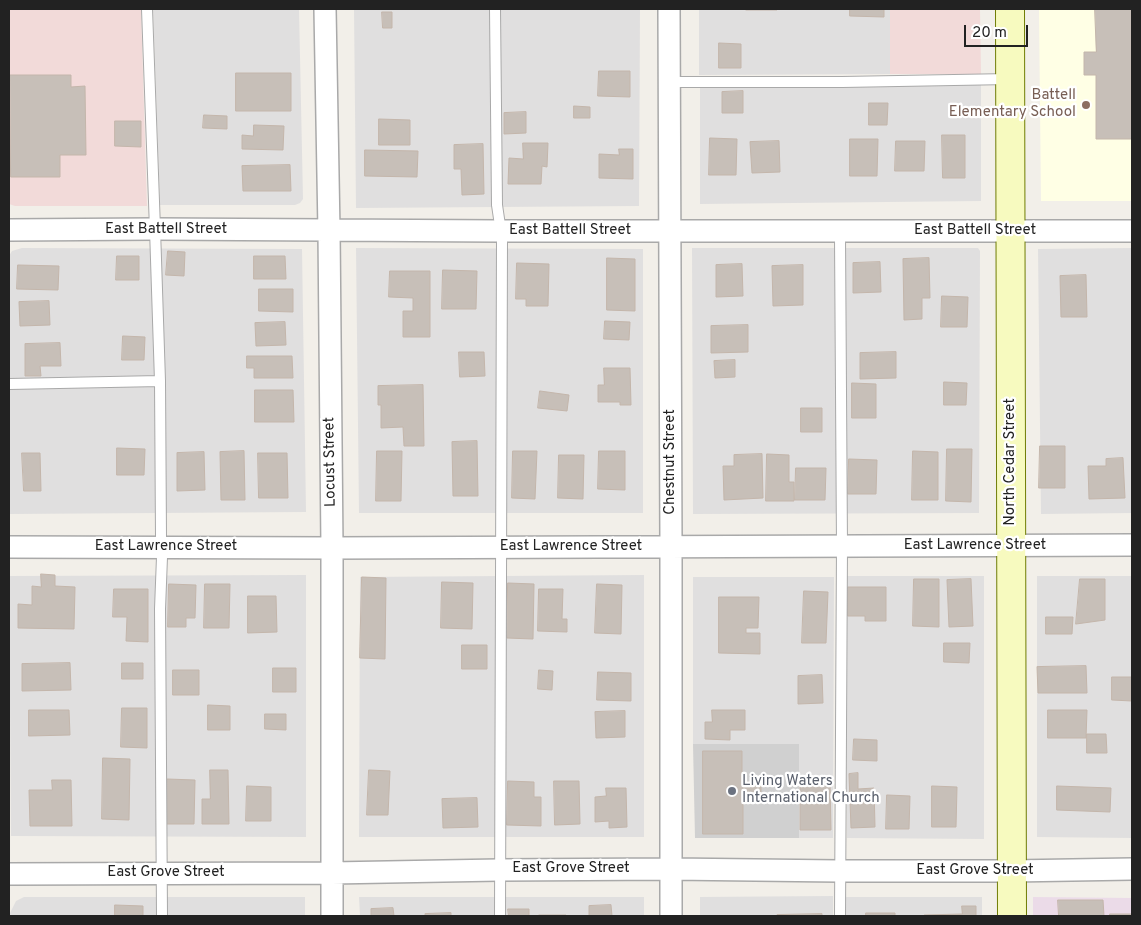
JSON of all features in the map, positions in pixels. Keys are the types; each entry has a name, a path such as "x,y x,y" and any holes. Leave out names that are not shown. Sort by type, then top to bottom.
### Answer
{"street":[{"name":"Locust Street","path":"325,9 332,548 332,916"},
{"name":"Chestnut Street","path":"668,9 671,916"},
{"name":"North Cedar Street","path":"1010,9 1012,916"},
{"name":"East Battell Street","path":"9,230 1132,231"},
{"name":"East Lawrence Street","path":"9,547 502,548 1132,545"},
{"name":"East Grove Street","path":"9,874 671,869 1012,871 1132,869"}],"lane":[{"path":"147,9 160,381 162,916"},
{"path":"495,9 497,205 502,239 500,916"},
{"path":"668,82 842,82 1011,79"},
{"path":"840,916 841,230"},
{"path":"9,384 160,381"}],"shaded area":[{"path":"9,9 141,9 147,206 15,206 9,204"},
{"path":"153,9 299,9 303,199 300,203 295,205 160,205"},
{"path":"354,9 640,9 639,206 356,208"},
{"path":"699,9 890,9 890,74 699,75"},
{"path":"890,9 980,9 981,74 890,74"},
{"name":"Battell Elementary School","path":"1039,9 1132,9 1132,201 1041,201"},
{"path":"700,85 981,85 981,201 700,204"},
{"path":"22,248 302,249 306,512 9,514 9,256 12,251"},
{"path":"356,248 643,249 643,513 359,513"},
{"path":"692,248 978,248 980,251 979,513 693,514"},
{"path":"1132,248 1132,513 1041,514 1038,249"},
{"path":"306,575 306,837 11,836 9,576"},
{"path":"644,575 644,837 359,837 360,577"},
{"path":"846,576 984,576 984,839 847,838"},
{"path":"1037,576 1132,576 1132,838 1037,837"},
{"path":"693,577 834,577 833,838 799,838 799,744 693,744"},
{"path":"693,744 799,744 799,838 695,838"},
{"path":"833,896 833,916 700,916 700,897"},
{"path":"24,897 305,897 305,916 10,916 16,901"},
{"path":"359,897 644,897 644,916 360,916"},
{"path":"845,897 982,897 982,916 845,916"},
{"path":"1033,897 1132,898 1132,916 1033,916"}],"building":[{"path":"777,9 777,10 746,10"},
{"path":"850,9 884,9 884,17 850,16"},
{"path":"1095,9 1132,9 1132,139 1096,139 1096,75 1084,75 1084,52 1096,52"},
{"path":"382,12 392,12 392,28 383,28"},
{"path":"719,43 741,44 741,68 719,68"},
{"path":"599,71 630,71 630,97 598,96"},
{"path":"236,73 291,73 291,111 236,111"},
{"path":"10,75 71,75 71,87 85,86 86,155 60,155 60,177 11,177"},
{"path":"743,91 743,113 722,113 722,92"},
{"path":"869,103 888,103 887,125 869,125"},
{"path":"574,106 590,107 590,118 574,118"},
{"path":"526,112 526,133 504,134 504,113"},
{"path":"204,115 227,116 227,129 203,128"},
{"path":"379,119 410,120 410,145 379,145"},
{"path":"115,121 141,121 141,147 115,146"},
{"path":"254,125 284,126 283,150 242,149 242,135 253,136"},
{"path":"942,135 965,135 965,178 943,178"},
{"path":"710,138 737,139 736,175 709,175"},
{"path":"850,139 878,139 877,176 850,176"},
{"path":"779,141 780,172 752,173 750,142"},
{"path":"896,141 925,141 924,171 895,171"},
{"path":"523,143 548,143 547,167 542,166 541,184 508,184 509,158 523,159"},
{"path":"483,144 484,194 462,195 461,169 454,169 454,145"},
{"path":"619,149 633,149 633,179 599,178 599,154 619,155"},
{"path":"365,150 418,151 417,177 365,176"},
{"path":"290,165 291,191 243,191 242,166"},
{"path":"168,251 185,252 184,276 166,275"},
{"path":"117,256 139,256 139,280 116,280"},
{"path":"254,256 285,256 286,279 254,279"},
{"path":"607,258 635,259 635,311 607,310"},
{"path":"929,258 930,298 922,298 922,319 904,320 903,259"},
{"path":"880,262 881,292 853,293 853,263"},
{"path":"517,263 549,264 548,306 526,306 526,299 516,299"},
{"path":"742,264 743,296 716,297 716,265"},
{"path":"18,265 59,266 58,290 17,289"},
{"path":"803,265 803,305 773,306 772,266"},
{"path":"443,270 477,271 476,309 442,309"},
{"path":"390,271 430,271 430,337 403,337 403,311 413,311 413,298 389,297"},
{"path":"1086,275 1087,317 1061,317 1060,276"},
{"path":"259,289 293,289 293,312 259,311"},
{"path":"942,296 968,297 967,327 941,327"},
{"path":"49,301 50,325 20,326 19,302"},
{"path":"605,321 630,322 629,340 604,339"},
{"path":"285,322 286,345 256,346 255,323"},
{"path":"748,325 748,352 711,353 711,326"},
{"path":"123,336 145,337 144,360 122,360"},
{"path":"60,343 61,366 40,366 41,376 25,376 25,344"},
{"path":"459,352 484,352 485,376 460,377"},
{"path":"896,352 896,378 860,379 860,353"},
{"path":"247,356 292,356 293,378 254,378 254,368 247,368"},
{"path":"735,360 735,377 715,378 714,361"},
{"path":"604,368 630,368 631,405 620,405 620,402 598,402 598,385 604,385"},
{"path":"944,382 967,383 966,405 944,405"},
{"path":"852,383 876,384 876,418 852,418"},
{"path":"423,385 424,446 404,446 403,427 381,428 381,405 378,405 378,386"},
{"path":"255,390 293,390 294,422 255,422"},
{"path":"540,391 569,395 567,411 538,408"},
{"path":"801,408 822,408 822,432 801,432"},
{"path":"477,441 478,496 453,496 452,442"},
{"path":"1040,446 1065,446 1065,488 1039,488"},
{"path":"117,448 145,449 144,475 117,475"},
{"path":"947,449 972,449 971,502 946,501"},
{"path":"244,451 245,500 221,500 220,452"},
{"path":"377,451 402,451 401,501 376,501"},
{"path":"513,451 537,451 535,499 512,498"},
{"path":"599,451 625,451 625,490 598,489"},
{"path":"913,451 938,452 938,500 912,500"},
{"path":"204,452 205,490 177,491 177,453"},
{"path":"22,453 40,453 41,491 24,491"},
{"path":"258,453 287,453 288,498 259,498"},
{"path":"762,454 763,498 724,500 723,466 734,466 734,455"},
{"path":"767,454 789,455 789,482 794,482 794,501 766,501"},
{"path":"559,455 584,455 583,499 558,498"},
{"path":"1123,458 1125,498 1089,499 1088,466 1106,466 1106,459"},
{"path":"849,459 877,460 876,494 848,494"},
{"path":"796,468 826,468 825,500 795,500"},
{"path":"41,574 55,575 55,586 75,587 74,629 18,628 18,604 32,605 32,586 41,587"},
{"path":"362,577 386,578 385,659 360,658"},
{"path":"914,579 939,579 939,627 913,626"},
{"path":"971,579 973,626 949,627 947,580"},
{"path":"1080,579 1105,579 1105,620 1076,624"},
{"path":"442,582 473,583 472,629 441,628"},
{"path":"508,583 534,584 533,639 507,638"},
{"path":"169,584 196,585 195,618 186,618 186,627 168,627"},
{"path":"205,584 230,584 229,628 204,628"},
{"path":"597,584 622,585 621,634 595,633"},
{"path":"848,587 886,587 886,621 865,621 865,616 848,616"},
{"path":"114,589 148,589 148,642 126,641 127,617 113,617"},
{"path":"539,589 563,589 562,619 567,619 567,632 538,631"},
{"path":"804,591 828,592 826,643 802,643"},
{"path":"248,596 276,596 277,632 248,633"},
{"path":"719,597 759,597 758,628 746,628 746,633 760,633 760,654 719,653"},
{"path":"1046,617 1073,617 1072,634 1046,634"},
{"path":"944,643 970,643 969,663 944,662"},
{"path":"462,645 487,645 487,669 462,669"},
{"path":"70,663 71,690 22,691 22,664"},
{"path":"122,663 143,663 143,679 122,679"},
{"path":"1086,666 1087,693 1038,693 1037,667"},
{"path":"273,668 296,668 296,692 273,692"},
{"path":"173,670 199,670 199,695 173,695"},
{"path":"539,670 553,671 552,690 538,689"},
{"path":"598,672 631,673 631,701 597,700"},
{"path":"822,675 823,703 798,704 798,676"},
{"path":"1112,677 1132,677 1132,701 1112,700"},
{"path":"208,705 230,706 230,730 208,730"},
{"path":"122,708 147,708 147,748 121,747"},
{"path":"29,710 69,710 70,735 29,736"},
{"path":"712,710 745,710 745,730 730,730 730,740 705,739 705,722 712,722"},
{"path":"1048,710 1087,710 1086,738 1048,738"},
{"path":"625,711 625,737 596,738 595,712"},
{"path":"265,714 286,714 286,730 265,729"},
{"path":"1087,734 1106,734 1107,753 1087,753"},
{"path":"854,739 877,740 877,761 853,760"},
{"name":"Living Waters International Church","path":"703,751 742,751 742,782 761,782 761,800 743,800 743,834 703,834"},
{"path":"103,758 130,759 129,820 102,819"},
{"path":"210,770 228,770 229,824 202,824 202,799 210,799"},
{"path":"369,770 390,771 388,815 367,815"},
{"path":"858,773 858,789 874,788 875,827 851,828 849,774"},
{"path":"167,779 195,780 194,824 166,824"},
{"path":"52,780 71,780 72,826 30,826 29,790 52,790"},
{"path":"508,781 534,782 534,797 541,797 541,826 507,825"},
{"path":"554,781 579,781 580,824 555,825"},
{"path":"830,781 831,830 800,830 800,782"},
{"path":"247,786 271,787 271,821 246,821"},
{"path":"932,786 957,787 956,827 932,827"},
{"path":"1057,786 1111,788 1110,812 1057,810"},
{"path":"606,788 626,788 627,827 609,828 609,821 595,822 595,797 606,796"},
{"path":"887,795 910,796 909,829 886,829"},
{"path":"477,798 478,827 443,828 442,799"},
{"path":"1058,900 1103,900 1104,916 1059,916"},
{"path":"115,905 143,906 143,916 115,916"},
{"path":"611,905 612,916 589,916 589,906"},
{"path":"962,906 976,906 976,916 924,916 962,914"},
{"path":"393,908 394,916 371,916 371,909"},
{"path":"508,909 529,909 529,916 509,916"},
{"path":"451,913 451,916 425,916 425,914"},
{"path":"866,913 895,913 895,916 866,916"},
{"path":"822,914 822,916 777,916 777,915"},
{"path":"1110,914 1132,914 1132,916 1110,916"},
{"path":"566,915 566,916 539,916"}],"place":[{"name":"Battell Elementary School","path":"1086,105"},
{"name":"Living Waters International Church","path":"732,791"}]}
